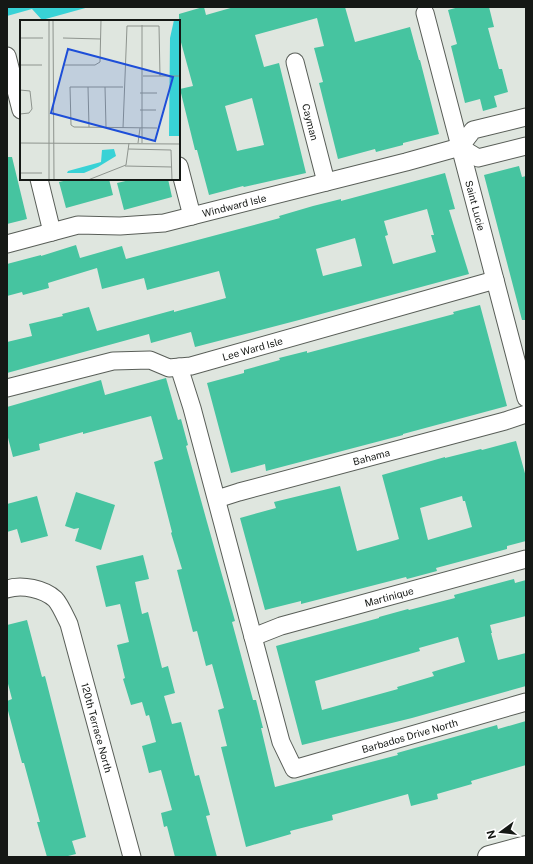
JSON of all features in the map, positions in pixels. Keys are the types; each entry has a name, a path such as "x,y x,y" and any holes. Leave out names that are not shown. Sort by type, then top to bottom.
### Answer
{"main road":[{"path":"489,857 526,847"}],"street":[{"name":"Saint Lucie","path":"425,13 526,398"},
{"path":"7,56 15,102"},
{"name":"Cayman","path":"295,62 326,182"},
{"path":"526,117 473,130 460,147 478,158 526,146"},
{"name":"Windward Isle","path":"7,244 78,225 120,226 164,223 460,147"},
{"path":"180,170 192,216"},
{"path":"39,180 52,232"},
{"name":"Lee Ward Isle","path":"7,388 113,361 150,360 169,368 191,366 495,280"},
{"path":"179,367 192,408 253,637"},
{"name":"Bahama","path":"217,500 239,492 505,421 526,414"},
{"name":"Martinique","path":"253,637 281,626 526,558"},
{"name":"120th Terrace North","path":"7,589 12,587 38,589 56,600 69,624 132,857"},
{"name":"Barbados Drive North","path":"253,637 282,742 294,769 526,702"}],"water":[{"path":"7,7 89,7 42,20 32,9 7,16"}],"building":[{"path":"203,7 206,15 234,7 345,7 355,42 410,27 439,134 403,143 403,145 376,152 375,149 338,159 319,83 323,82 314,48 324,46 317,18 255,35 264,67 279,63 306,173 243,186 209,195 197,150 195,150 180,89 193,86 180,39 179,14","holes":["252,98 264,145 237,151 225,106"]},
{"path":"459,7 489,7 494,27 488,28 499,69 502,69 508,92 494,96 497,107 483,111 480,99 465,103 451,46 457,44 448,10"},
{"path":"7,157 12,157 27,219 7,224"},
{"path":"519,166 522,177 526,176 526,320 522,320 484,175"},
{"path":"445,173 455,209 449,210 469,274 195,347 191,332 151,343 149,334 7,373 7,342 32,336 29,324 63,316 62,314 89,307 97,331 174,310 174,312 226,298 219,271 147,290 144,278 102,289 97,268 48,283 49,288 23,295 22,292 7,296 7,264 41,256 76,245 80,258 122,246 126,259 280,218 279,216 313,206 341,199 341,201","holes":["427,209 434,235 431,235 436,252 393,264 385,236 388,235 384,221","355,238 362,266 323,276 316,249"]},
{"path":"68,180 109,180 113,195 66,208 59,182"},
{"path":"130,180 168,180 172,197 124,210 117,183"},
{"path":"480,305 507,406 266,471 265,464 231,473 207,383 244,373 244,370 280,360 279,358 307,351 307,353 454,314 453,312"},
{"path":"166,378 178,420 181,419 188,445 186,446 235,621 232,622 253,700 256,700 275,787 398,755 397,753 497,725 498,729 526,721 526,765 471,781 472,784 437,794 438,799 411,806 408,794 332,815 333,820 290,831 291,834 246,847 221,747 227,746 218,710 224,708 212,664 206,666 197,631 193,632 177,570 182,569 171,533 172,532 154,462 163,459 151,416 39,444 40,450 13,457 7,434 7,407 101,380 105,395"},
{"path":"516,441 526,477 526,541 507,546 507,549 436,568 437,571 407,579 406,577 301,604 301,601 265,610 240,518 276,508 274,502 340,486 357,551 399,539 382,475 445,457 482,450","holes":["462,496 463,501 465,501 472,527 428,540 420,508"]},
{"path":"76,492 115,505 101,550 75,541 79,528 74,529 65,526"},
{"path":"37,496 48,536 21,543 17,529 7,532 7,504"},
{"path":"143,555 149,579 135,582 142,614 148,612 162,668 168,666 175,693 164,696 172,724 181,722 195,776 199,775 210,815 206,816 217,857 175,857 167,826 164,827 161,813 172,810 161,770 149,773 142,746 156,742 149,715 146,716 142,702 131,705 123,679 125,678 117,645 129,642 120,604 106,607 96,566"},
{"path":"514,579 515,583 526,580 526,616 490,625 498,660 526,653 526,686 412,718 302,745 276,646 408,609 409,610 455,598 454,595","holes":["458,637 465,662 432,672 434,676 397,687 398,689 322,710 315,681 420,651 419,648"]},
{"path":"27,620 42,677 45,676 86,837 72,841 76,854 64,857 47,857 37,822 40,822 7,707 7,701 12,699 7,680 7,625"}]}
